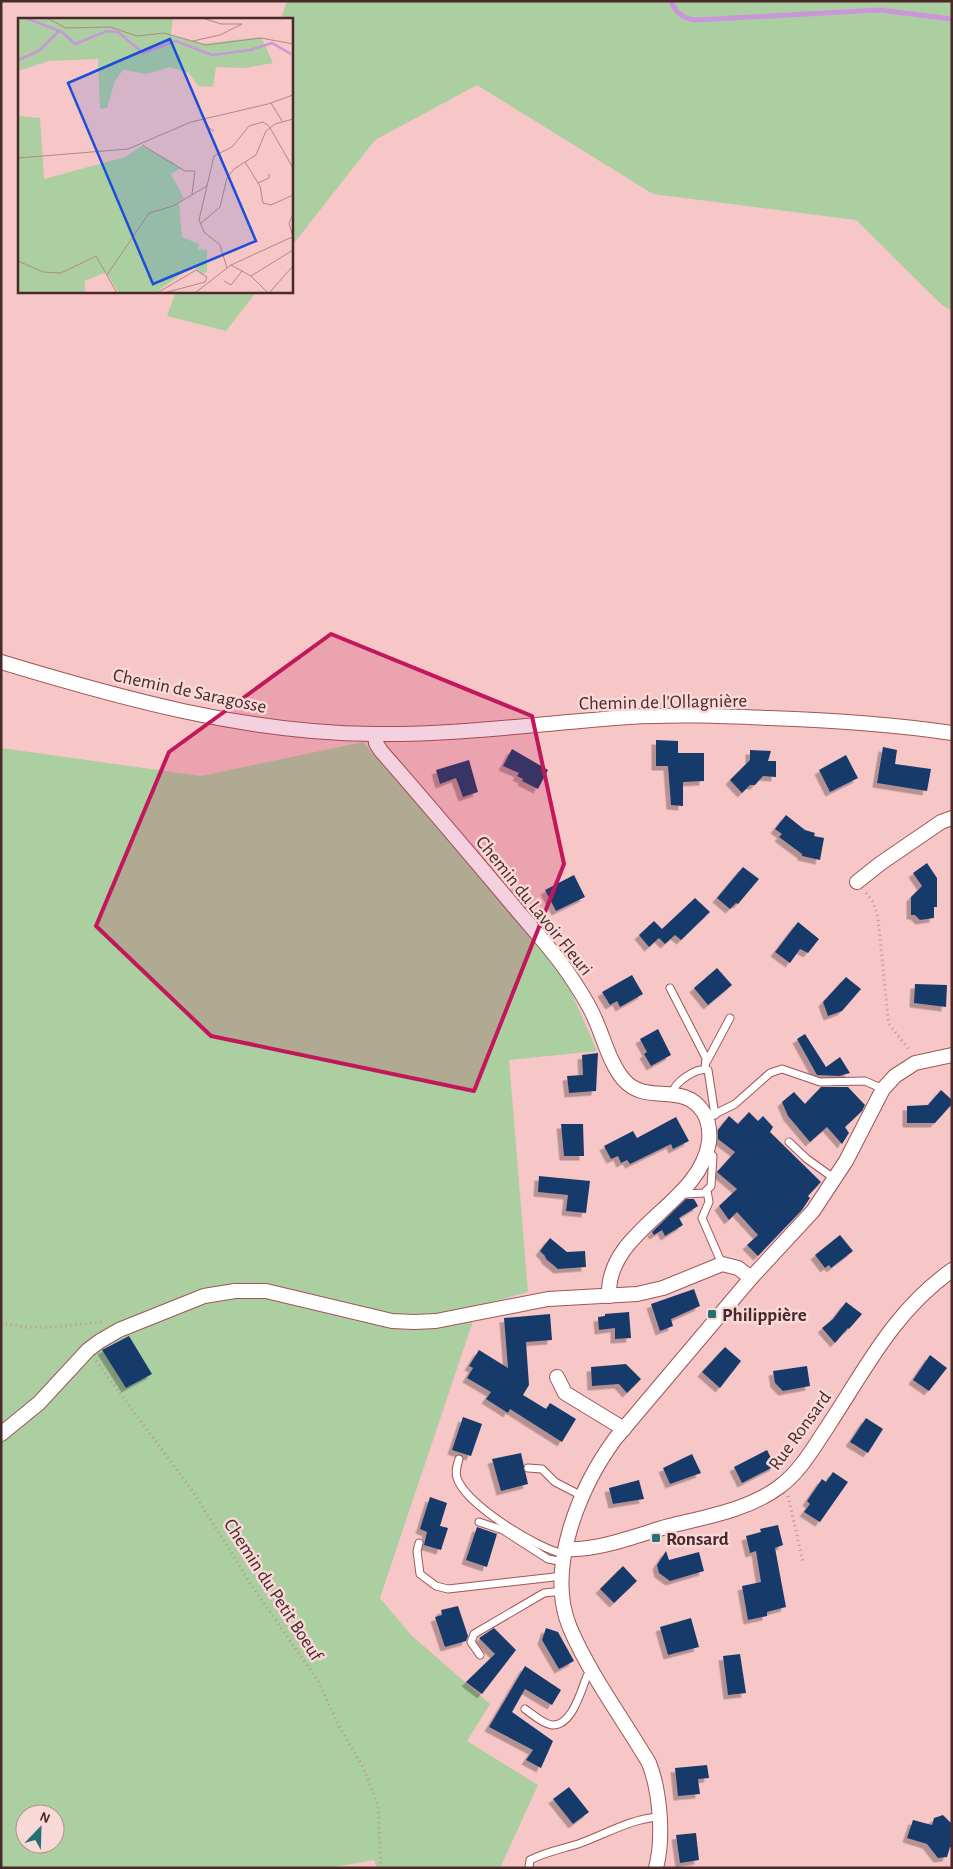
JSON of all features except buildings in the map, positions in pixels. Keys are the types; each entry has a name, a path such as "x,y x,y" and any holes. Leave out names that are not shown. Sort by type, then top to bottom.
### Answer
{"street":[{"name":"Chemin de Saragosse","path":"1,662 203,716 255,726 375,734"},
{"name":"Chemin de l'Ollagnière","path":"375,734 632,717 719,716 835,720 952,733"},
{"name":"Chemin du Lavoir Fleuri","path":"375,734 376,744 380,751 447,825 565,968 586,1000 615,1067 625,1081 639,1092 673,1093 686,1097 711,1117"},
{"path":"857,882 881,863 941,822 952,817 952,805"},
{"path":"656,1868 660,1842 655,1779 649,1763 570,1627 563,1576 565,1555 582,1496 598,1463 624,1429 750,1278 813,1211 835,1179 883,1089 895,1076 915,1063 952,1055"},
{"path":"609,1296 611,1277 626,1250 658,1214 698,1174 707,1151 711,1117"},
{"path":"1,1434 39,1403 88,1350 119,1330 204,1296 235,1290 266,1291 392,1320 414,1322 436,1321 548,1299 637,1294 663,1288 722,1264 738,1268 750,1278"},
{"name":"Rue Ronsard","path":"565,1555 724,1512 756,1501 781,1486 797,1470 812,1449 887,1333 913,1302 952,1270"},
{"path":"557,1378 566,1393 624,1429"}],"lane":[{"path":"670,988 710,1073 711,1117 743,1098 770,1073 782,1069 820,1082 865,1081 883,1089"},
{"path":"673,1093 678,1082 706,1065 730,1018"},
{"path":"789,1142 835,1179"},
{"path":"707,1151 713,1156 712,1180 707,1191 709,1202 702,1218 722,1264"},
{"path":"682,1192 686,1194 707,1191"},
{"path":"459,1459 456,1477 461,1487 479,1508 550,1550 565,1555"},
{"path":"528,1468 542,1469 555,1482 582,1496"},
{"path":"479,1522 503,1530 548,1559 565,1555"},
{"path":"419,1543 417,1551 420,1574 442,1588 563,1576"},
{"path":"480,1655 471,1642 474,1634 544,1592 564,1591"},
{"path":"525,1709 552,1725 563,1722 569,1716 588,1676 594,1671"},
{"path":"529,1867 530,1860 539,1855 576,1844 636,1821 658,1817"}],"path":[{"path":"857,882 873,902 878,917 889,1024 910,1051 915,1063"},
{"path":"1,1322 16,1327 42,1328 104,1322 112,1323 119,1330"},
{"name":"Chemin du Petit Boeuf","path":"88,1350 192,1490 254,1589 318,1681 339,1726 363,1767 378,1805 381,1868"},
{"path":"781,1486 790,1500 803,1562"}],"highlighted area":[{"path":"331,634 532,716 564,864 474,1091 211,1036 96,926 169,752"}],"green space":[{"path":"287,1 952,1 952,311 942,305 856,220 653,194 477,85 375,140 292,246 292,18 281,18"},
{"path":"176,292 256,292 226,331 167,316"},
{"path":"363,742 562,971 597,1051 509,1060 528,1292 478,1306 380,1598 411,1635 490,1704 467,1741 538,1785 500,1868 377,1868 374,1860 329,1868 1,1868 1,748 201,776"}],"waterway":[{"path":"671,1 680,15 696,20 879,10 952,19"}],"place":[{"name":"Philippière","path":"712,1314"},
{"name":"Ronsard","path":"656,1538"}]}
